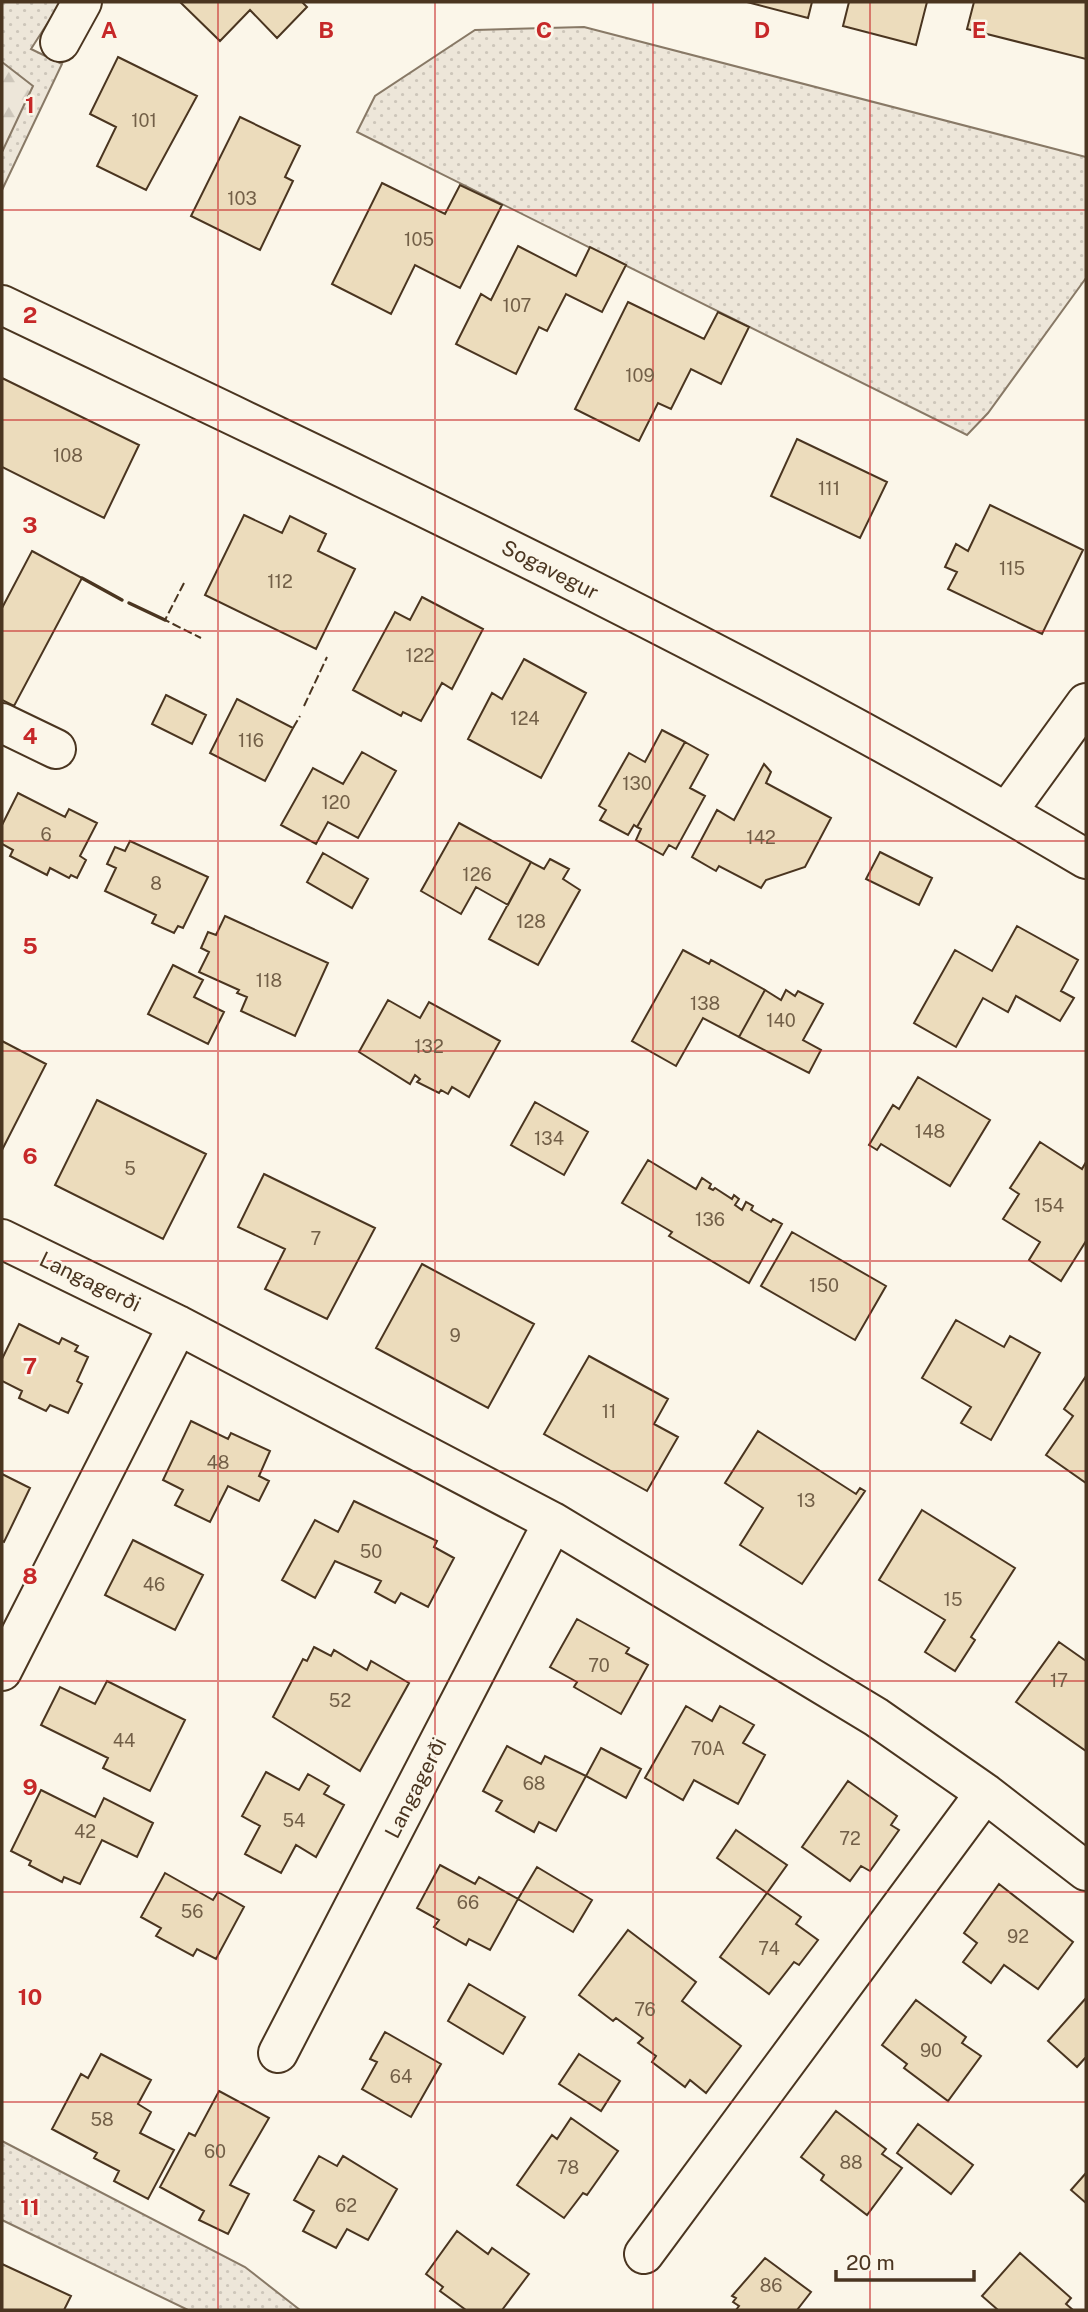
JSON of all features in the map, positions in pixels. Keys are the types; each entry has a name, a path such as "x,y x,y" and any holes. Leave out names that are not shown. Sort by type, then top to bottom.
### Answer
{"street":[{"path":"60,42 82,2"},
{"name":"Sogavegur","path":"2,305 433,510 657,623 1007,812 1086,859"},
{"path":"1007,812 1086,703"},
{"path":"2,723 56,749"},
{"name":"Langagerði","path":"2,1239 178,1325 553,1522 864,1710 985,1793 1086,1871"},
{"path":"2,1671 178,1325"},
{"name":"Langagerði","path":"278,2053 553,1522"},
{"path":"644,2254 985,1793"}],"green space":[{"path":"2,2 61,2 31,49 62,64 2,190"},
{"path":"584,27 1086,157 1086,278 988,413 967,435 357,132 375,96 475,30"},
{"path":"2,62 33,86 2,152"},
{"path":"2,2141 245,2267 300,2310 188,2310 2,2220"}],"building":[{"path":"180,2 302,2 307,7 277,38 250,10 220,41"},
{"path":"747,2 812,2 808,18"},
{"path":"849,2 927,2 916,45 843,26"},
{"path":"974,2 1086,2 1086,59 967,29"},
{"path":"118,57 197,96 146,190 97,166 116,127 90,114"},
{"path":"240,117 300,146 285,177 293,181 260,250 191,216"},
{"path":"382,183 445,214 460,185 502,205 460,288 415,265 391,314 332,284"},
{"path":"518,246 576,276 590,247 626,265 602,312 566,294 547,331 539,327 516,374 456,344 481,294 491,300"},
{"path":"628,302 704,339 718,312 749,327 721,384 691,369 671,409 658,403 639,441 575,409"},
{"path":"2,378 139,445 104,518 2,467"},
{"path":"797,439 887,482 860,538 771,496"},
{"path":"990,505 1083,550 1042,634 948,589 957,572 945,567 956,544 968,551"},
{"path":"244,515 282,533 290,516 326,534 318,551 355,569 316,649 205,595"},
{"path":"32,551 82,578 14,706 2,700 2,608"},
{"path":"422,597 483,629 452,689 442,683 421,721 403,712 401,716 353,690 395,612 410,620"},
{"path":"524,659 586,693 541,778 468,739 492,693 502,699"},
{"path":"166,695 206,715 192,744 152,724"},
{"path":"237,699 293,728 265,781 210,753"},
{"path":"662,730 685,742 637,827 634,825 628,835 600,820 606,810 599,806 629,753 645,762"},
{"path":"685,742 708,755 690,788 705,796 676,849 669,845 663,855 636,840 641,829 637,827"},
{"path":"362,752 396,771 358,838 328,822 316,844 281,825 313,768 343,784"},
{"path":"764,764 771,772 766,783 831,818 805,867 766,880 761,888 719,866 716,871 692,857 717,810 734,820"},
{"path":"18,793 65,817 69,809 97,823 80,856 86,860 77,878 71,875 69,878 50,868 47,875 10,856 13,850 2,844 2,825"},
{"path":"459,823 531,862 508,905 476,887 461,914 421,891"},
{"path":"130,841 208,877 183,928 178,926 174,933 152,923 156,915 105,891 116,868 107,864 115,847 125,851"},
{"path":"880,852 932,878 919,905 866,879"},
{"path":"323,853 368,879 352,908 307,882"},
{"path":"550,859 569,869 563,879 580,890 538,965 489,939 531,862 544,869"},
{"path":"225,916 328,963 295,1036 241,1011 247,997 237,993 239,990 199,972 209,952 201,948 208,932 216,935"},
{"path":"1017,926 1078,960 1061,991 1074,998 1060,1021 1016,996 1008,1012 983,998 956,1047 914,1023 955,950 992,971"},
{"path":"683,950 709,964 711,960 765,990 739,1037 703,1018 676,1066 632,1041"},
{"path":"173,965 203,980 194,997 224,1012 208,1044 148,1014"},
{"path":"765,990 781,1000 786,990 795,996 798,991 823,1004 803,1040 821,1050 809,1073 739,1037"},
{"path":"388,1000 420,1018 429,1002 500,1041 469,1097 452,1087 448,1094 441,1090 439,1093 417,1082 420,1079 415,1075 410,1084 359,1052"},
{"path":"2,1041 46,1064 2,1150"},
{"path":"918,1077 990,1120 950,1186 881,1144 877,1150 869,1145 893,1105 899,1109"},
{"path":"97,1100 206,1154 163,1239 55,1185"},
{"path":"535,1102 588,1132 564,1175 511,1145"},
{"path":"1040,1142 1082,1169 1086,1162 1086,1241 1061,1281 1029,1260 1040,1242 1003,1219 1019,1194 1010,1188"},
{"path":"648,1160 696,1189 702,1178 711,1184 709,1188 715,1188 732,1199 734,1195 739,1199 735,1205 742,1210 746,1202 753,1206 751,1210 754,1212 771,1222 773,1219 782,1224 749,1283 669,1236 672,1232 622,1203"},
{"path":"264,1174 375,1228 327,1319 265,1289 285,1249 238,1227"},
{"path":"792,1232 886,1286 855,1340 761,1286"},
{"path":"422,1264 534,1324 488,1408 376,1348"},
{"path":"956,1320 1004,1347 1010,1336 1040,1353 991,1440 961,1423 971,1407 922,1378"},
{"path":"19,1324 59,1344 62,1338 78,1346 75,1351 88,1357 77,1381 82,1384 68,1413 50,1405 46,1411 19,1398 22,1391 2,1381 2,1359"},
{"path":"589,1356 668,1399 654,1424 678,1437 647,1491 544,1434"},
{"path":"1086,1376 1086,1483 1046,1455 1073,1416 1064,1409"},
{"path":"191,1421 228,1439 231,1433 270,1451 259,1476 269,1481 259,1501 228,1486 210,1522 175,1505 183,1490 163,1480"},
{"path":"758,1431 856,1494 860,1488 865,1491 802,1584 740,1545 763,1508 725,1483"},
{"path":"2,1474 30,1488 4,1542 2,1541"},
{"path":"354,1501 437,1541 434,1547 454,1558 428,1607 401,1593 395,1603 375,1592 381,1581 335,1561 315,1598 282,1580 315,1520 338,1532"},
{"path":"922,1510 1015,1568 971,1637 975,1640 955,1671 925,1652 945,1620 879,1580"},
{"path":"133,1540 203,1575 175,1630 105,1595"},
{"path":"577,1619 629,1648 626,1653 648,1665 621,1714 574,1687 577,1682 550,1667"},
{"path":"1059,1642 1086,1661 1086,1751 1016,1702"},
{"path":"314,1647 331,1656 334,1650 367,1670 371,1661 409,1683 360,1771 273,1717 303,1659 307,1661"},
{"path":"107,1681 185,1720 150,1791 103,1768 108,1758 41,1725 60,1687 95,1704"},
{"path":"686,1706 712,1721 720,1706 754,1725 743,1743 765,1755 738,1804 694,1780 683,1800 645,1778"},
{"path":"507,1746 541,1764 545,1756 586,1776 556,1831 539,1822 534,1832 496,1811 502,1801 483,1791"},
{"path":"601,1748 641,1769 626,1798 586,1776"},
{"path":"266,1772 299,1790 308,1774 329,1786 324,1794 344,1805 316,1857 296,1845 281,1873 245,1854 260,1826 242,1816"},
{"path":"848,1781 897,1816 891,1825 899,1830 870,1871 861,1866 850,1881 802,1847"},
{"path":"41,1790 95,1817 104,1798 153,1823 137,1857 102,1840 80,1884 64,1877 62,1882 29,1865 31,1861 11,1851"},
{"path":"736,1830 787,1865 767,1893 717,1858"},
{"path":"440,1865 475,1884 479,1877 518,1899 490,1950 469,1939 466,1945 434,1927 439,1920 417,1908"},
{"path":"537,1867 592,1900 573,1932 518,1899"},
{"path":"165,1873 213,1900 218,1892 244,1907 216,1959 197,1949 193,1956 156,1936 161,1928 141,1917"},
{"path":"999,1884 1073,1942 1038,1989 1004,1965 991,1983 963,1962 977,1943 964,1933"},
{"path":"767,1893 801,1917 796,1924 818,1940 799,1965 794,1962 769,1994 720,1957"},
{"path":"628,1930 696,1982 682,2001 741,2046 706,2093 690,2080 685,2087 652,2062 656,2056 638,2043 643,2038 616,2018 613,2021 579,1995"},
{"path":"469,1984 525,2017 503,2054 448,2021"},
{"path":"1086,1998 1086,2057 1077,2067 1048,2041"},
{"path":"916,2000 966,2037 962,2043 981,2056 948,2101 904,2068 907,2064 882,2045"},
{"path":"385,2032 441,2064 411,2117 362,2089 377,2062 370,2059"},
{"path":"101,2054 151,2080 138,2104 151,2112 140,2133 174,2150 148,2199 114,2181 119,2171 94,2158 97,2153 52,2129 81,2074 88,2078"},
{"path":"579,2054 620,2081 601,2111 559,2084"},
{"path":"219,2091 269,2118 230,2185 249,2194 228,2234 199,2220 204,2211 160,2187 189,2133 195,2136"},
{"path":"836,2111 886,2149 882,2154 902,2168 867,2215 821,2180 824,2175 801,2157"},
{"path":"571,2118 618,2151 587,2195 583,2193 564,2218 517,2185 552,2135 557,2139"},
{"path":"918,2124 973,2165 951,2194 897,2153"},
{"path":"319,2156 337,2166 343,2156 397,2189 368,2240 347,2229 336,2248 303,2231 314,2211 294,2200"},
{"path":"1086,2173 1086,2203 1071,2190"},
{"path":"457,2231 488,2254 492,2248 529,2274 502,2310 466,2310 440,2291 443,2287 426,2274"},
{"path":"1020,2253 1071,2298 1066,2304 1073,2310 998,2310 982,2296"},
{"path":"765,2258 811,2292 797,2310 736,2310 739,2306 733,2302 736,2298 732,2296"},
{"path":"2,2264 71,2296 64,2310 2,2310"}],"fence":[{"path":"184,583 165,620 201,638"},
{"path":"304,706 327,657"},
{"path":"293,728 300,716"}],"wall":[{"path":"82,578 122,600"},
{"path":"129,603 165,620"}]}
